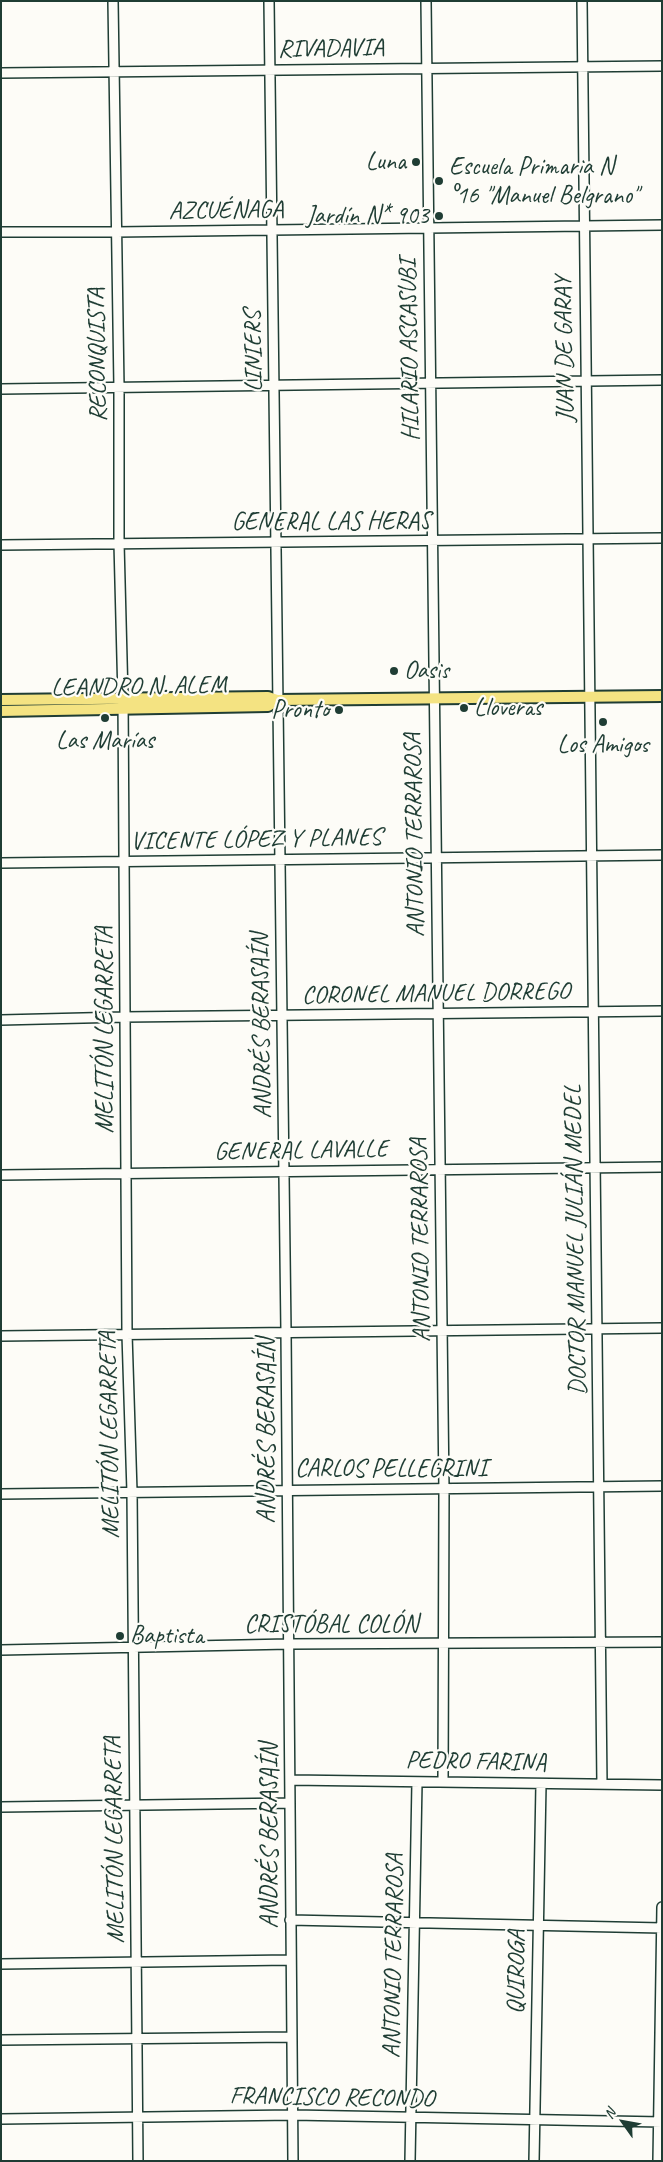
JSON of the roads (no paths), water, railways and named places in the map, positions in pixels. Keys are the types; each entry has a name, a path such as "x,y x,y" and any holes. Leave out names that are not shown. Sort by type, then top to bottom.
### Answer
{"main road":[{"name":"LEANDRO N. ALEM","path":"1,700 268,706 277,700 662,696"},
{"name":"LEANDRO N. ALEM","path":"1,711 122,703"}],"street":[{"name":"RECONQUISTA","path":"113,1 118,543 122,703"},
{"name":"LINIERS","path":"269,1 277,700"},
{"name":"HILARIO ASCASUBI","path":"426,1 433,541 433,697"},
{"name":"JUAN DE GARAY","path":"582,1 585,380 589,539 589,697"},
{"name":"RIVADAVIA","path":"1,73 662,66"},
{"name":"AZCUÉNAGA","path":"1,232 662,225"},
{"path":"1,389 662,380"},
{"name":"GENERAL LAS HERAS","path":"1,544 662,538"},
{"name":"ANTONIO TERRAROSA","path":"433,697 444,1489 443,1782"},
{"name":"DOCTOR MANUEL JULIÁN MEDEL","path":"589,697 602,1783"},
{"name":"ANDRÉS BERASAÍN","path":"277,700 288,1489 290,1960 293,2161"},
{"name":"MELITÓN LEGARRETA","path":"122,703 138,2161"},
{"name":"VICENTE LÓPEZ Y PLANES","path":"1,863 662,855"},
{"name":"CORONEL MANUEL DORREGO","path":"1,1020 662,1011"},
{"name":"GENERAL LAVALLE","path":"1,1176 284,1170 662,1167"},
{"path":"1,1336 662,1328"},
{"name":"CARLOS PELLEGRINI","path":"1,1494 288,1489 662,1486"},
{"name":"CRISTÓBAL COLÓN","path":"1,1650 133,1649 289,1644 444,1645 662,1642"},
{"name":"PEDRO FARINA","path":"290,1780 662,1785"},
{"name":"ANTONIO TERRAROSA","path":"410,2161 417,1782"},
{"name":"QUIROGA","path":"534,2161 541,1784"},
{"path":"1,1808 290,1803"},
{"path":"658,2161 662,1907"},
{"path":"290,1920 662,1928"},
{"path":"1,1964 290,1960"},
{"path":"1,2040 292,2037"},
{"name":"FRANCISCO RECONDO","path":"1,2119 293,2115 660,2122"}],"place":[{"name":"Luna","path":"416,162"},
{"name":"Escuela Primaria N °16 \"Manuel Belgrano\"","path":"439,181"},
{"name":"Jardín N* 903","path":"439,216"},
{"name":"Oasis","path":"394,671"},
{"name":"Lloveras","path":"464,708"},
{"name":"Pronto","path":"339,710"},
{"name":"Las Marías","path":"105,718"},
{"name":"Los Amigos","path":"603,722"},
{"name":"Baptista","path":"120,1636"}]}
